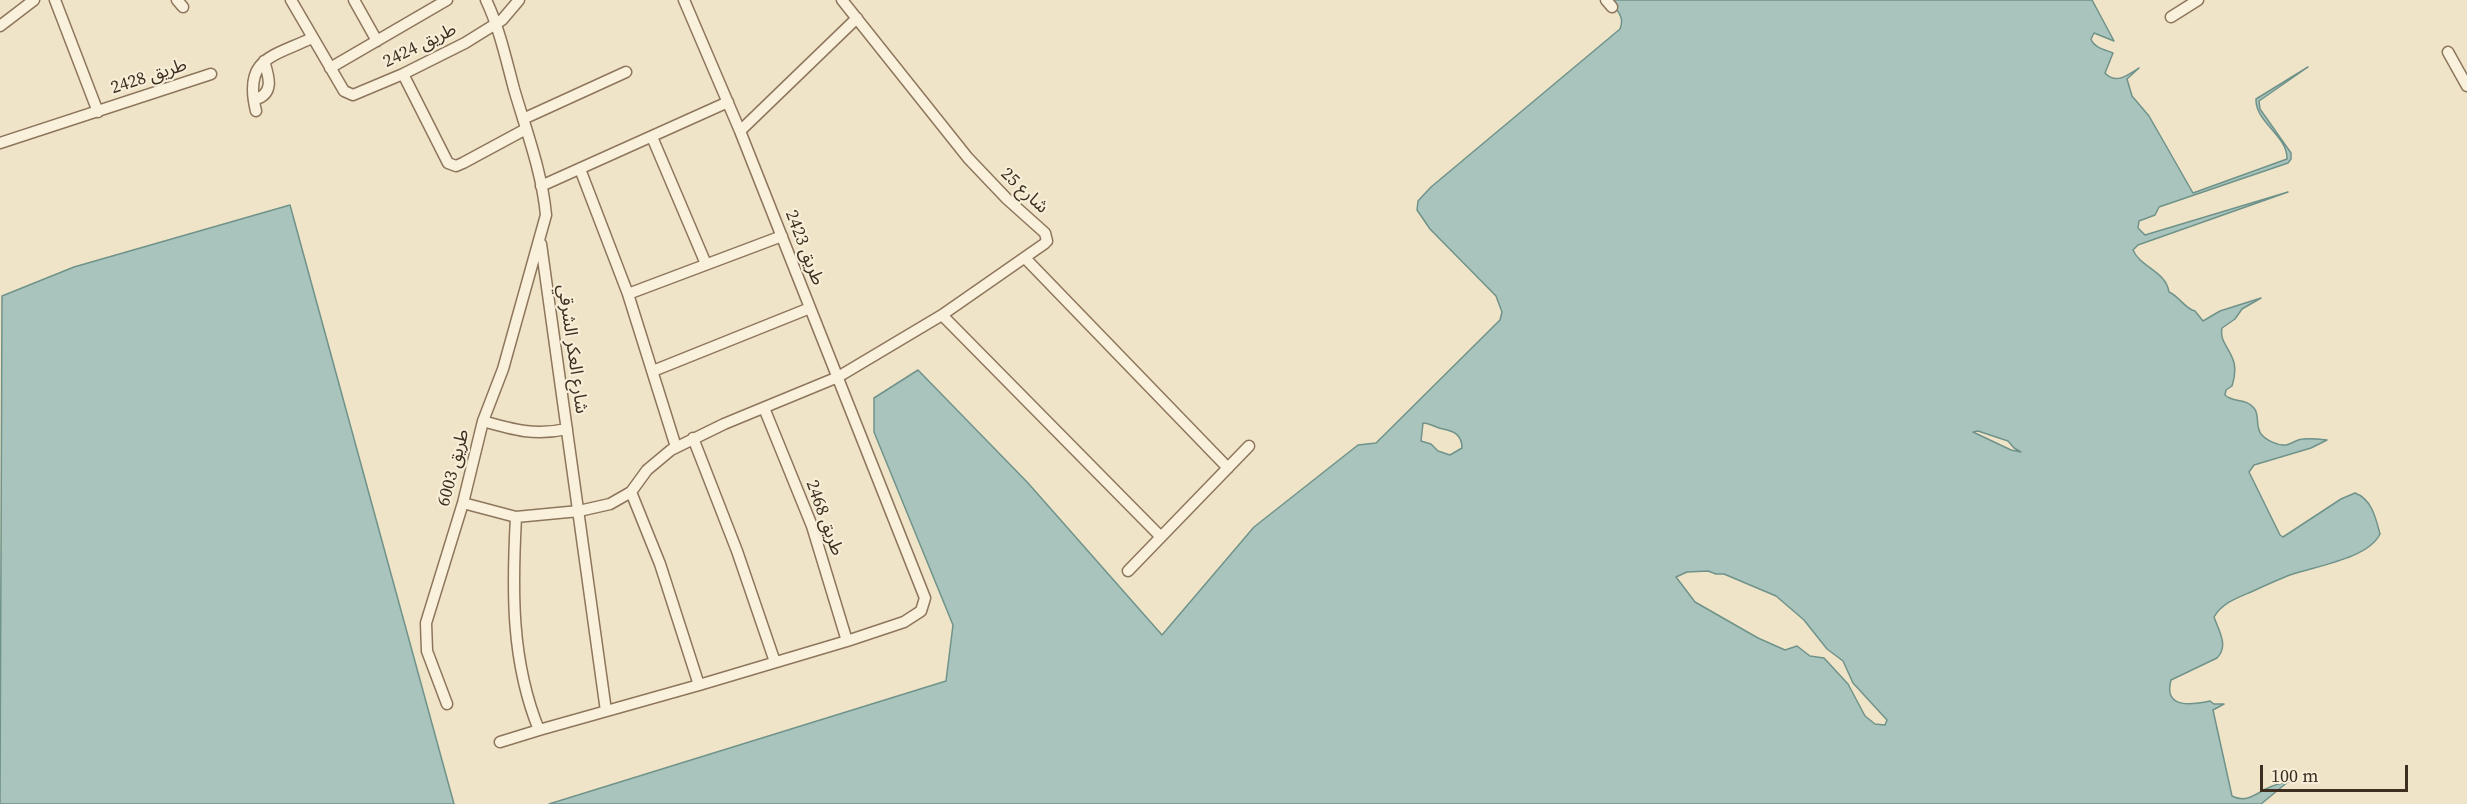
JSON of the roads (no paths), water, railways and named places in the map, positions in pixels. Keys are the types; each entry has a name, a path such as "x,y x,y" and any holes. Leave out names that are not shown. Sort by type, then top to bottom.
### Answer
{"street":[{"path":"0,26 34,0"},
{"name":"طريق 2428","path":"55,0 98,112"},
{"path":"291,0 330,68 440,2"},
{"path":"355,0 377,41"},
{"name":"شارع العكر الشرقي","path":"486,0 496,25 524,124 541,186 546,215 540,240 606,711"},
{"name":"طريق 2424","path":"330,68 344,91 357,94 403,74 496,25 519,0"},
{"name":"طريق 2423","path":"684,0 740,131 925,598 921,611 914,617 847,641"},
{"name":"شارع 25","path":"631,492 653,463 676,447 838,377 942,315 1047,241 1045,233 1007,199 968,158 842,0"},
{"path":"2171,17 2198,0"},
{"path":"740,131 856,18"},
{"path":"256,111 254,76 257,68 264,61 312,38"},
{"path":"2448,52 2467,86"},
{"path":"254,100 263,96 270,84 264,61"},
{"path":"403,74 448,163 456,166 524,124 626,72"},
{"name":"طريق 2428","path":"0,143 211,74"},
{"path":"541,186 728,102"},
{"path":"652,136 706,264"},
{"path":"580,169 628,294 676,447"},
{"path":"628,294 782,236"},
{"name":"طريق 6003","path":"447,704 427,651 424,635 426,623 463,503 483,421 503,369 540,240"},
{"path":"1025,258 1227,468"},
{"path":"653,371 810,308"},
{"path":"942,315 1161,537"},
{"name":"طريق 2468","path":"764,408 812,526 847,641"},
{"path":"483,421 522,432 546,434 567,429"},
{"path":"693,438 737,551 774,662"},
{"path":"1128,571 1249,446"},
{"path":"463,503 516,517 579,511 610,504 631,492 660,564 699,685"},
{"path":"516,517 512,583 514,629 524,680 539,730"},
{"path":"500,742 847,641"}],"water":[{"path":"1611,0 2092,0 2114,41 2094,33 2091,39 2097,47 2113,53 2105,73 2109,77 2118,79 2139,68 2127,79 2132,96 2149,116 2193,193 2287,159 2282,143 2261,115 2256,99 2308,67 2259,101 2260,109 2291,153 2288,163 2159,207 2155,215 2139,221 2138,228 2145,235 2288,192 2138,245 2133,250 2141,261 2163,279 2169,292 2195,311 2203,321 2220,311 2261,298 2242,309 2235,319 2222,328 2223,341 2235,366 2232,386 2226,390 2225,395 2254,408 2259,431 2272,442 2286,445 2301,439 2327,440 2311,448 2254,465 2249,472 2280,535 2283,537 2341,499 2355,493 2366,500 2377,522 2380,534 2374,543 2364,550 2353,556 2285,577 2226,605 2214,617 2223,643 2221,653 2217,658 2171,680 2171,696 2181,703 2210,701 2214,704 2224,704 2213,710 2232,796 2242,799 2251,797 2272,786 2289,781 2261,804 549,804 946,681 953,625 874,432 874,398 918,370 1028,483 1162,635 1254,527 1358,445 1376,443 1500,320 1502,312 1496,296 1430,229 1417,210 1418,201 1431,187 1620,29 1621,17","holes":["1423,423 1454,432 1461,440 1462,448 1450,455 1421,441","1978,431 2008,441 2021,452 2011,450 1973,432","1708,571 1724,574 1776,596 1804,620 1827,649 1843,661 1853,683 1887,720 1885,725 1875,724 1865,716 1848,684 1824,658 1810,656 1797,646 1785,650 1758,638 1695,602 1676,577 1687,572"]},
{"path":"290,205 454,804 0,804 2,296 74,267"}]}
